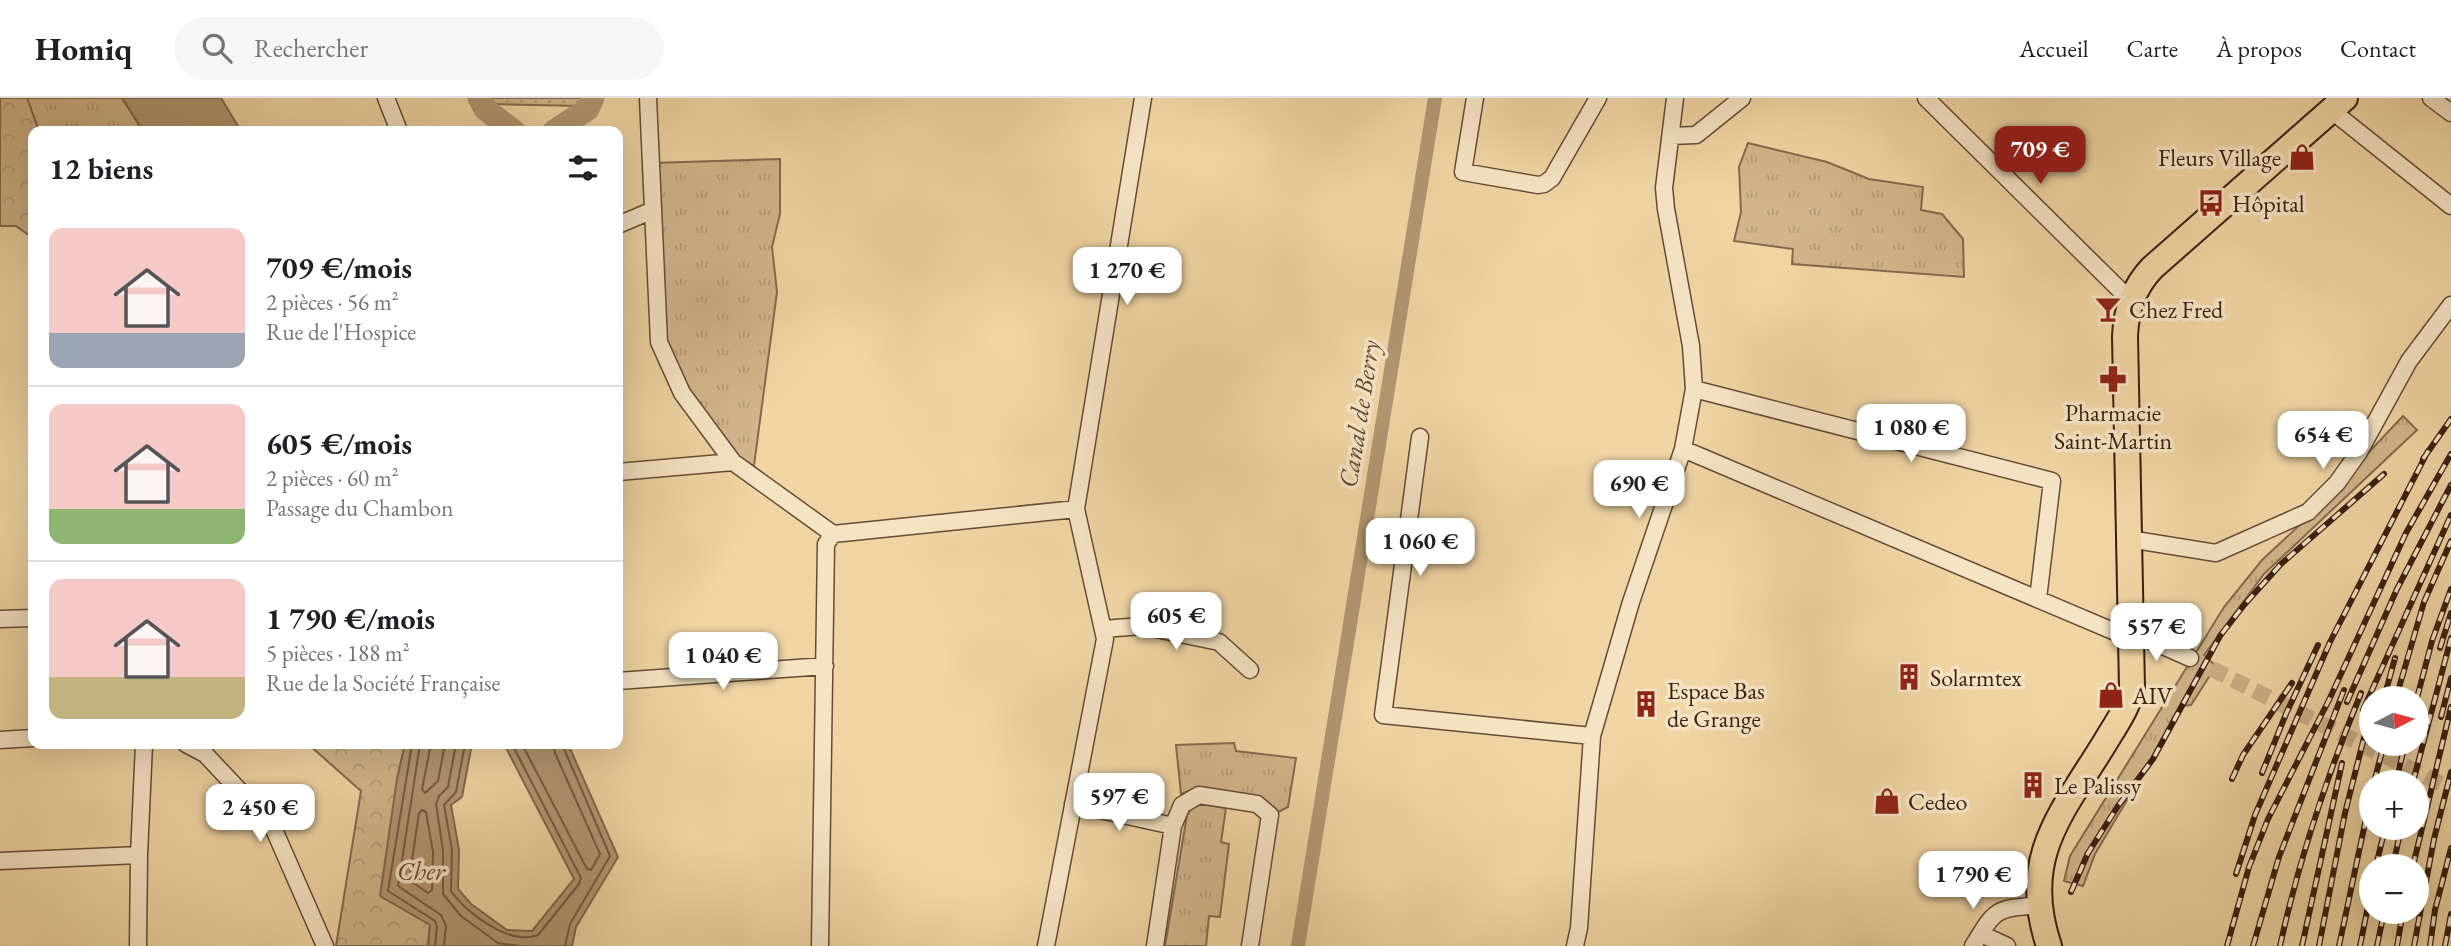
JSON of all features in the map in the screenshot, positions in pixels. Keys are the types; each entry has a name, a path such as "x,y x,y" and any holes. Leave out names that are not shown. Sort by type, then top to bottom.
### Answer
{"main road":[{"path":"2049,946 2039,905 2039,874 2046,843 2061,813 2129,702 2133,681 2125,336 2131,301 2152,268 2338,104"}],"street":[{"path":"386,98 397,126"},
{"path":"648,98 659,342 682,393 733,462 833,534 1076,509"},
{"path":"1046,946 1105,639 1076,509 1143,98"},
{"path":"1475,98 1463,172 1538,185 1552,178 1598,98"},
{"path":"1575,946 1579,928 1592,736 1631,602 1683,449 1694,389 1691,346 1664,188 1675,98"},
{"path":"1671,136 1696,135 1742,98"},
{"path":"1926,98 2131,301"},
{"path":"2431,98 2451,113"},
{"path":"2338,104 2451,206"},
{"path":"623,223 653,210"},
{"path":"2129,538 2216,553 2308,512 2337,483 2359,452 2409,361 2451,305"},
{"path":"1694,389 2052,481 2038,600"},
{"path":"1420,436 1383,715 1592,736"},
{"path":"1683,449 2120,634 2147,639 2190,658"},
{"path":"623,472 733,462"},
{"path":"820,946 826,544 833,534"},
{"path":"0,619 28,618"},
{"path":"1103,629 1142,626 1219,642 1250,670"},
{"path":"623,681 825,666"},
{"path":"0,740 28,738"},
{"path":"138,946 139,855 145,749"},
{"path":"196,749 205,754 272,825 325,946"},
{"path":"1155,946 1173,826 1182,805 1199,795 1257,804 1270,815 1250,946"},
{"path":"1073,804 1173,826"},
{"path":"0,861 139,855"},
{"path":"2007,946 1977,940 1989,920 2006,908 2039,905"}],"green space":[{"path":"0,98 27,98 37,126 28,126 28,234 16,226 0,226"},
{"path":"27,98 122,98 140,126 37,126"},
{"path":"487,98 584,98 580,106 491,104"},
{"path":"1748,143 1827,162 1869,179 1923,187 1921,210 1942,214 1963,239 1964,277 1792,264 1793,249 1734,241 1741,212 1739,167"},
{"path":"780,159 780,214 772,247 777,292 753,473 738,464 684,392 663,341 652,163"},
{"path":"2403,416 2417,430 2264,574 2204,655 2216,666 2191,705 2183,706 2095,854 2083,886 2064,881 2070,856 2224,607 2262,560 2303,522"},
{"path":"1234,743 1236,751 1296,758 1288,807 1276,813 1244,796 1217,790 1192,790 1181,794 1176,745"},
{"path":"314,749 404,749 397,779 430,925 428,946 336,946 361,791"},
{"path":"1202,804 1226,808 1221,842 1229,844 1220,917 1209,916 1206,946 1165,946 1187,815 1193,807"}],"water":[{"path":"122,98 221,98 238,126 140,126"},
{"name":"Cher","path":"404,749 471,749 462,797 451,805 459,850 458,889 471,904 507,930 532,931 574,879 507,749 570,749 618,857 576,927 572,946 428,946 430,925 380,896"}],"waterway":[{"path":"479,98 485,109 507,126"},
{"path":"562,126 588,109 593,98"},
{"name":"Canal de Berry","path":"1298,946 1435,98"}],"tunnel":[{"path":"2190,658 2451,789"}],"railway":[{"path":"2423,459 2451,419"},
{"path":"2236,874 2255,815 2330,642 2428,451"},
{"path":"2227,946 2249,867 2268,819 2329,700 2406,533 2451,454"},
{"path":"2071,892 2088,853 2153,759 2220,636 2281,564 2384,474"},
{"path":"2347,702 2397,589 2451,485"},
{"path":"2374,686 2451,515"},
{"path":"2400,686 2424,602 2451,541"},
{"path":"2420,686 2432,641 2451,589"},
{"path":"2440,648 2451,613"},
{"path":"2416,770 2451,638"},
{"path":"2262,773 2318,645"},
{"path":"2387,686 2395,658"},
{"path":"2441,717 2451,678"},
{"path":"2232,779 2243,755 2292,683"},
{"path":"2253,946 2279,857 2344,690"},
{"path":"2280,946 2315,818 2359,698"},
{"path":"2416,854 2451,707"},
{"path":"2319,946 2345,813 2359,756"},
{"path":"2377,770 2381,756"},
{"path":"2399,770 2402,756"},
{"path":"2302,946 2342,763"},
{"path":"2414,946 2434,839 2451,772"},
{"path":"2339,946 2361,840"},
{"path":"2379,854 2382,840"},
{"path":"2396,854 2398,840"},
{"path":"2430,946 2435,910 2451,848"},
{"path":"2445,946 2451,914"},
{"path":"2360,946 2364,924"},
{"path":"2377,946 2382,924"},
{"path":"2397,946 2401,924"}],"place":[{"name":"Fleurs Village","path":"2302,157"},
{"name":"Hôpital","path":"2211,203"},
{"name":"Chez Fred","path":"2108,309"},
{"name":"Pharmacie Saint-Martin","path":"2113,379"},
{"name":"Solarmtex","path":"1909,677"},
{"name":"AIV","path":"2111,695"},
{"name":"Espace Bas de Grange","path":"1646,704"},
{"name":"Le Palissy","path":"2033,785"},
{"name":"Cedeo","path":"1887,801"}]}
